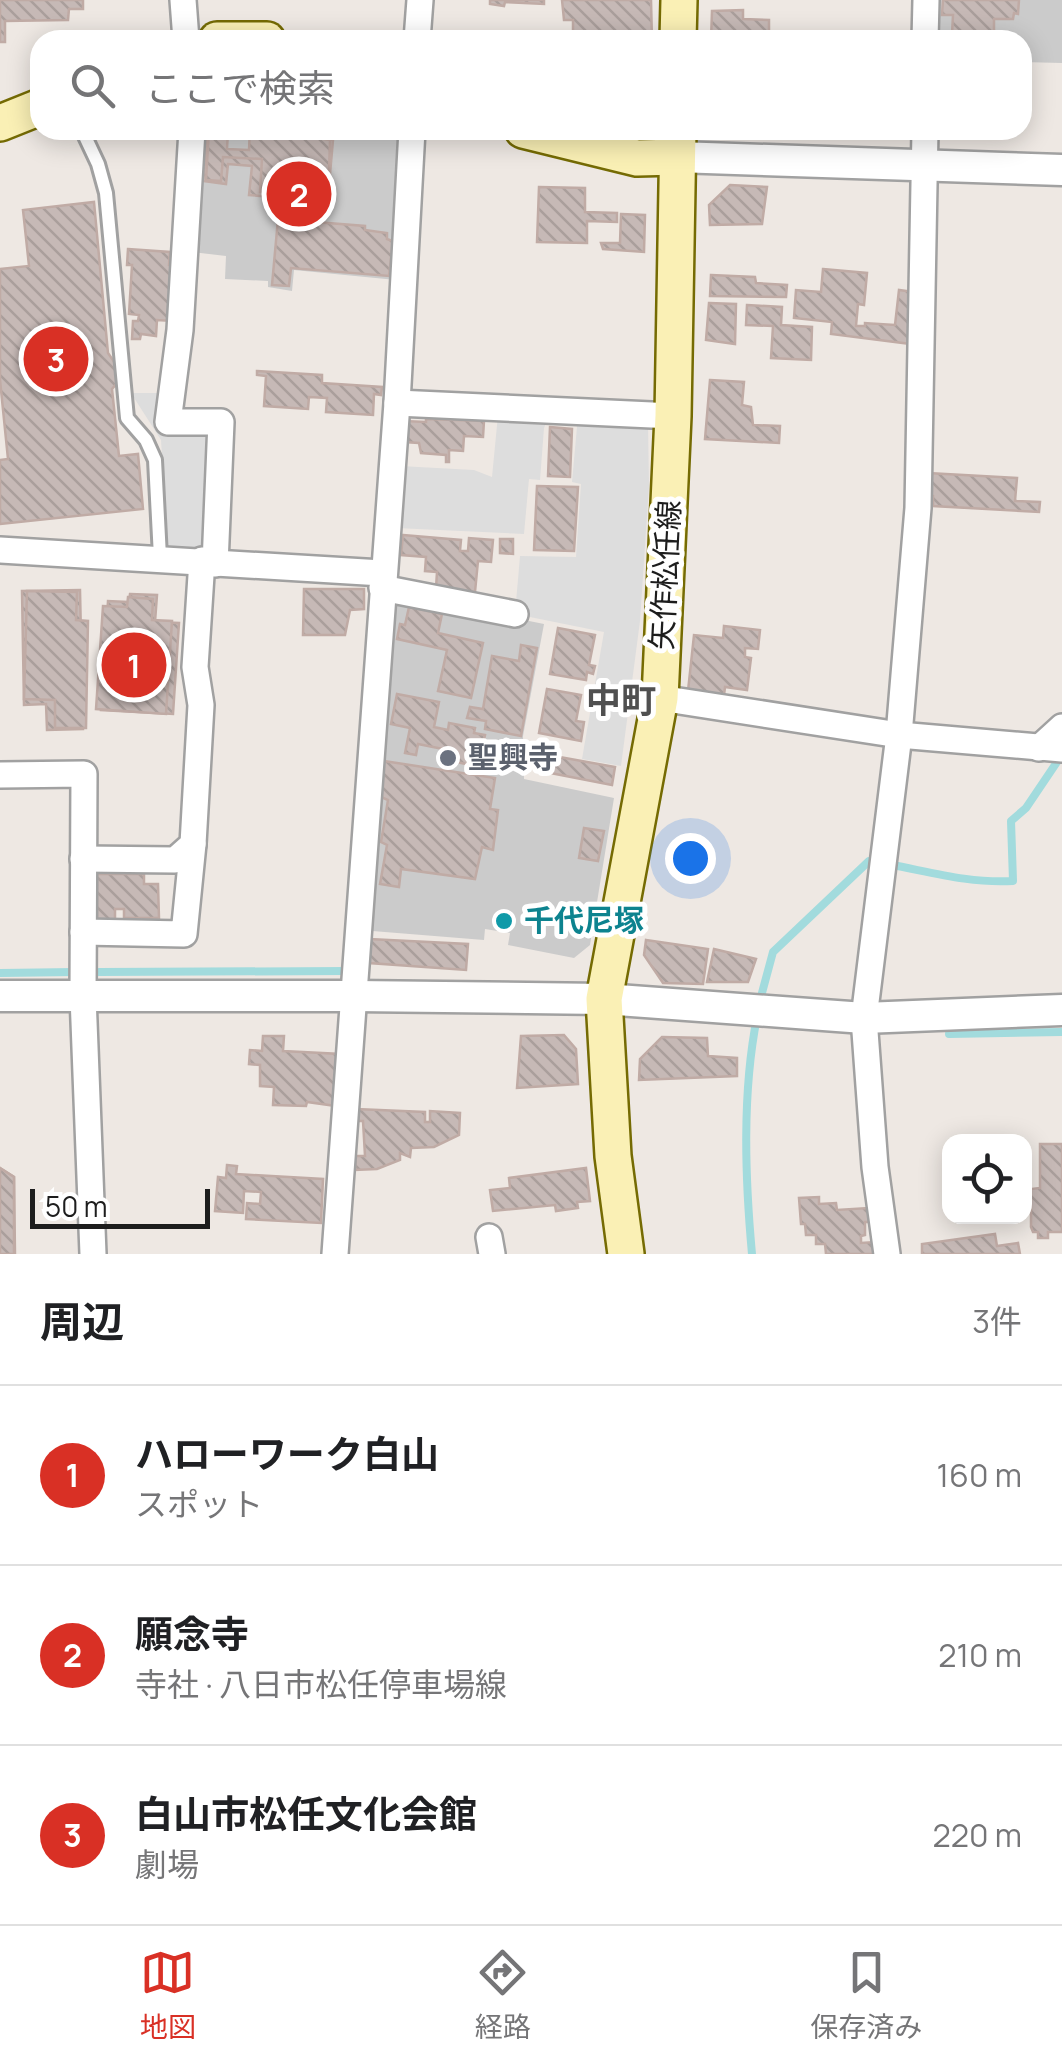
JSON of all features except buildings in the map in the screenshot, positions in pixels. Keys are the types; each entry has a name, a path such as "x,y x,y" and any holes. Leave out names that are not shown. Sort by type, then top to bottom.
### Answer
{"main road":[{"path":"678,30 679,0"},
{"path":"0,123 30,111"},
{"path":"564,140 637,158 677,144"},
{"name":"矢作松任線","path":"626,1254 613,1156 604,1000 660,698 673,416 677,144"}],"street":[{"path":"183,0 185,30"},
{"path":"418,30 420,0"},
{"path":"926,0 926,30"},
{"path":"83,932 184,934 201,704 196,668 221,422 168,422 183,292 191,140"},
{"path":"336,1254 411,140"},
{"path":"887,1254 875,1167 864,1018 899,735 918,508 925,140"},
{"path":"677,144 924,165 1062,170"},
{"path":"396,403 673,416"},
{"path":"0,550 160,558 382,580 515,614"},
{"path":"660,698 899,735 1050,748 1062,727"},
{"path":"0,774 84,774 83,996 93,1254"},
{"path":"83,859 175,860 192,844"},
{"path":"0,996 604,1000 864,1018 1062,1010"}],"lane":[{"path":"87,140 106,194 127,418 146,440 155,460 160,558"}],"shaded area":[{"path":"936,0 1062,0 1062,63 1032,62 1032,30 935,30"},
{"path":"198,140 406,140 396,280 294,270 292,291 268,287 268,281 225,279 226,256 192,252"},
{"path":"131,393 160,393 162,425 208,427 216,437 210,542 200,550 168,549 161,440"},
{"path":"498,415 549,417 544,428 540,480 529,479 524,534 396,528 400,466 474,470 492,477"},
{"path":"578,416 648,422 649,486 640,621 621,766 582,759 604,632 515,614 520,556 576,557 581,484 572,482"},
{"name":"聖興寺","path":"385,592 544,624 523,736 524,779 614,798 590,945 574,958 508,945 510,933 485,929 484,940 360,930"}],"waterway":[{"path":"759,1004 773,952 869,861 958,878 1013,881 1011,821 1026,808 1059,759"},
{"path":"99,972 348,971"},
{"path":"0,973 75,972"},
{"path":"752,1254 746,1135 757,1017"},
{"path":"949,1034 1062,1032"}],"place":[{"name":"願念寺","path":"299,194"},
{"name":"白山市松任文化会館","path":"56,359"},
{"name":"ハローワーク白山","path":"134,665"},
{"name":"聖興寺","path":"448,758"},
{"name":"千代尼塚","path":"504,921"}],"district":[{"name":"中町","path":"621,701"}]}
